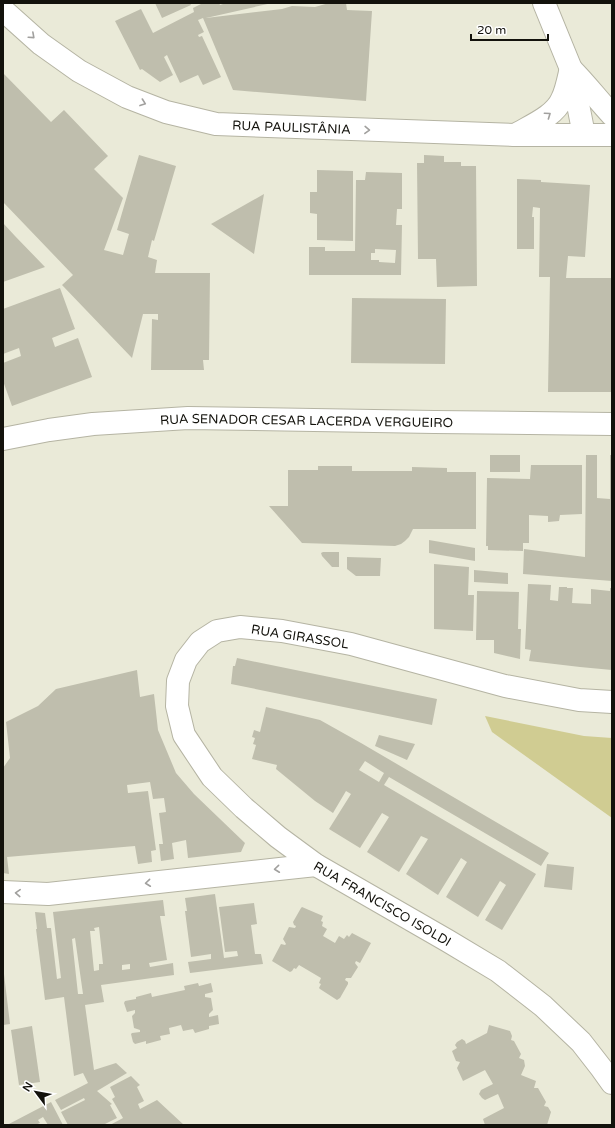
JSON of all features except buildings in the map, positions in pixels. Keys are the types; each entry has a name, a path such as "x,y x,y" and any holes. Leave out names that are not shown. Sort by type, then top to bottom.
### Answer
{"street":[{"path":"544,3 571,69 584,135"},
{"name":"RUA PAULISTÂNIA","path":"3,10 41,44 79,71 127,97 166,112 216,124 515,136 612,135"},
{"path":"571,69 588,86 612,115"},
{"path":"515,136 544,118 558,106 563,98 571,69"},
{"name":"RUA SENADOR CESAR LACERDA VERGUEIRO","path":"3,439 49,430 86,425 188,418 612,424"},
{"name":"RUA GIRASSOL","path":"316,865 278,837 244,808 212,777 184,735 178,706 178,681 186,660 200,642 217,631 240,627 282,631 351,644 504,686 579,700 612,702"},
{"name":"RUA FRANCISCO ISOLDI","path":"3,892 48,894 316,865 498,971 543,1006 581,1042 609,1072"}],"shaded area":[{"path":"485,716 584,736 612,738 612,818 492,732"}]}
